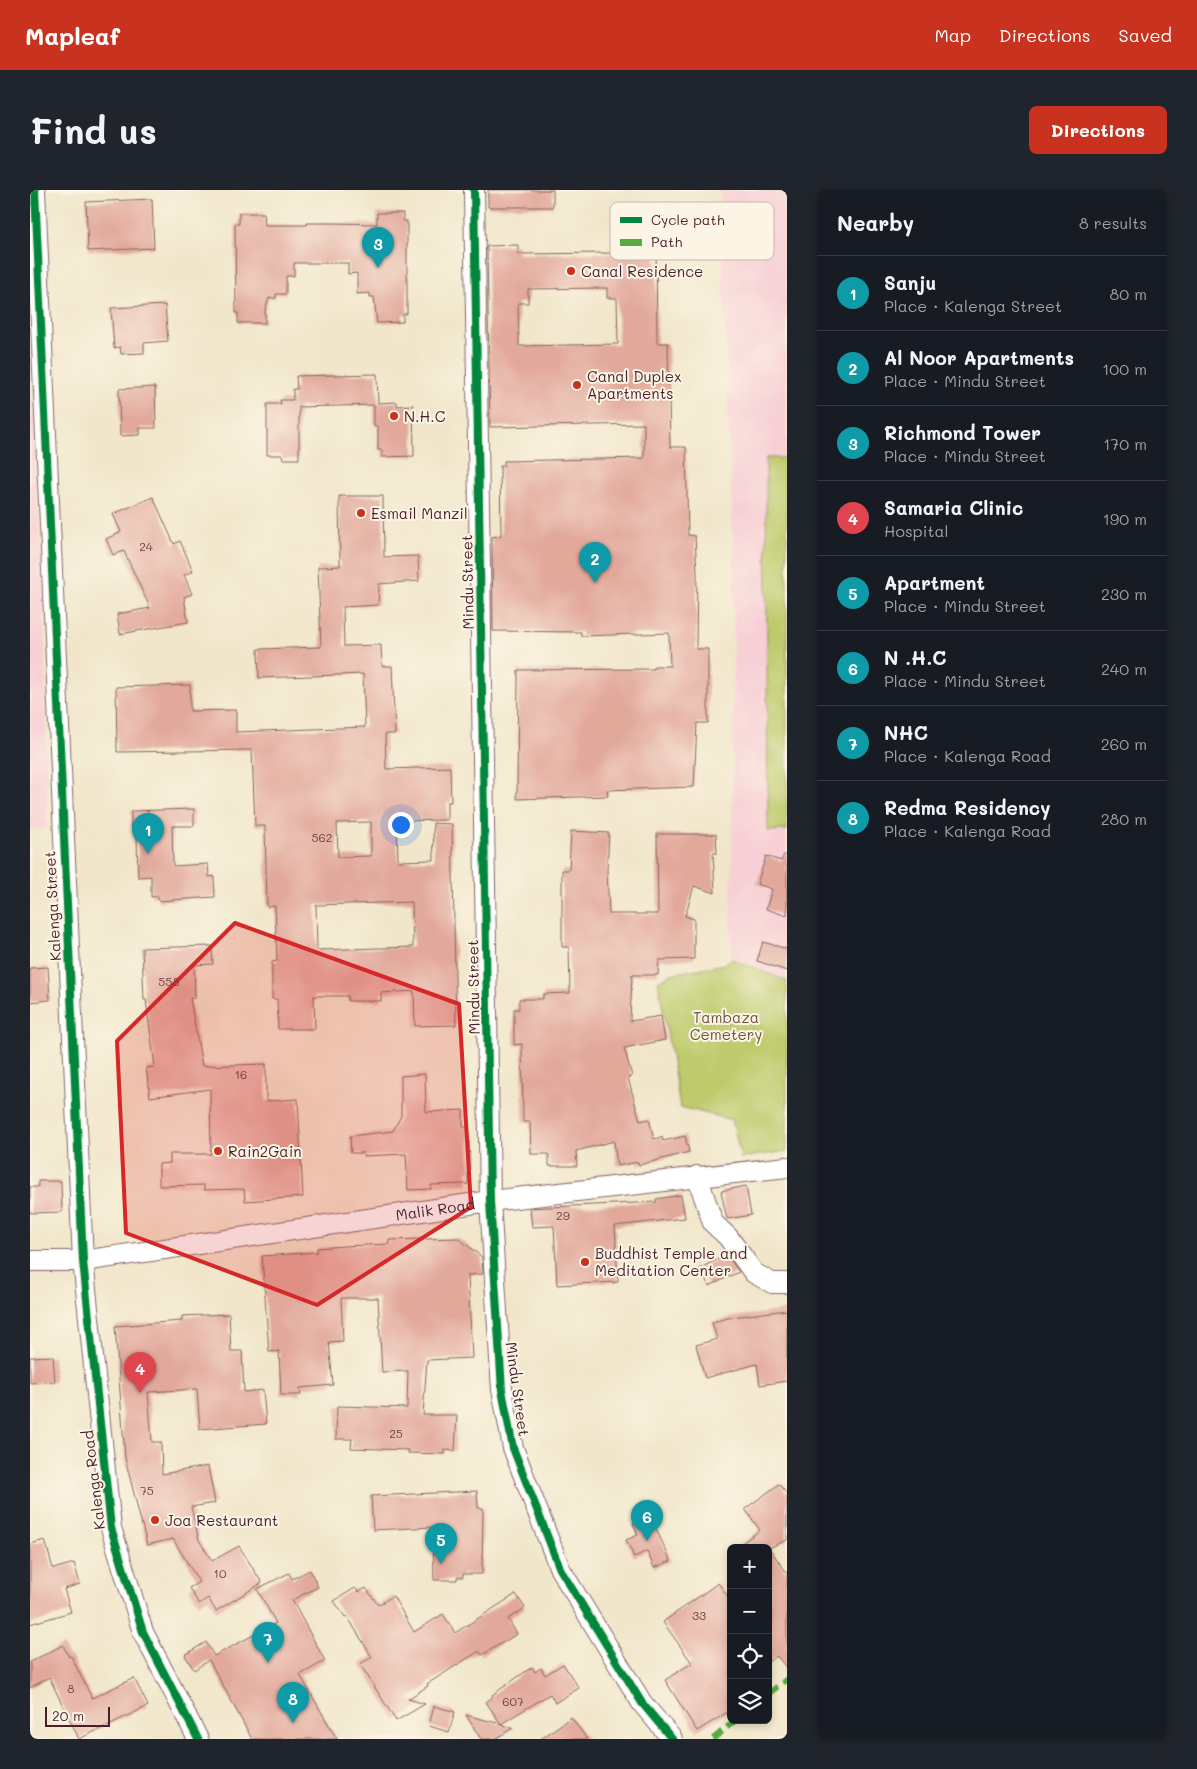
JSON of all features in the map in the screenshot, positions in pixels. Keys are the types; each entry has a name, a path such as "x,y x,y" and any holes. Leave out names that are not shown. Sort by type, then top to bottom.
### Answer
{"street":[{"name":"Kalenga Street","path":"35,190 83,1261"},
{"name":"Mindu Street","path":"474,190 490,1201 502,1390 513,1448 560,1569 642,1703 672,1739"},
{"name":"Malik Road","path":"30,1261 83,1261 490,1201 787,1167"},
{"path":"697,1176 713,1224 728,1237 754,1273 772,1283 787,1283"},
{"name":"Kalenga Road","path":"83,1261 111,1528 143,1632 198,1739"}],"highlighted area":[{"path":"235,923 459,1004 471,1207 317,1305 126,1233 117,1041"}],"shaded area":[{"path":"720,190 787,190 787,981 731,959 734,571 723,260 774,260 774,202 720,202"},
{"path":"30,344 36,433 34,471 40,528 45,641 47,829 30,829"}],"green space":[{"path":"766,458 787,458 787,830 768,831"},
{"name":"Tambaza Cemetery","path":"731,959 787,981 787,1151 741,1158 732,1120 680,1107 658,981 671,974 724,964"}],"building":[{"path":"488,190 553,190 553,207 488,207"},
{"path":"152,199 154,248 88,251 86,202"},
{"path":"239,213 264,213 265,225 307,225 307,223 377,224 377,213 403,213 403,221 407,221 407,314 403,314 403,322 377,323 374,297 370,297 370,293 357,294 357,273 348,274 348,263 294,263 294,276 286,276 286,294 276,294 276,298 269,298 265,310 265,323 238,323 238,313 236,313 235,224 239,224"},
{"path":"518,245 518,254 610,253 610,260 656,260 657,343 668,343 670,447 686,447 688,535 695,536 697,573 696,649 708,649 708,723 697,723 694,787 607,790 608,796 517,799 518,670 654,669 654,666 670,666 669,633 581,636 581,632 493,631 492,537 501,535 500,466 504,466 504,461 644,458 644,424 490,427 487,246","holes":["607,288 607,298 617,298 618,344 519,346 518,303 528,303 528,289"]},
{"path":"165,305 168,341 144,343 144,353 121,354 120,347 114,348 111,308"},
{"name":"N.H.C","path":"377,374 378,403 397,402 397,406 413,405 414,456 382,457 382,450 378,450 378,427 374,425 374,405 299,407 299,459 283,459 282,455 267,455 267,404 281,404 280,400 293,400 293,389 297,389 296,376"},
{"path":"155,387 156,428 140,428 140,435 120,436 119,389"},
{"path":"339,496 383,496 384,557 418,556 419,581 379,584 378,605 343,607 344,646 381,645 382,666 392,666 395,734 385,734 386,769 450,767 451,802 447,802 447,820 397,821 398,861 434,860 433,823 452,824 456,1025 415,1026 414,991 381,993 381,1001 348,1001 348,996 314,996 315,1029 278,1029 277,999 272,999 272,962 277,961 275,906 267,907 265,826 255,826 252,750 117,752 116,687 190,685 190,711 236,710 236,732 365,727 363,674 259,678 258,649 321,647 318,567 340,566","holes":["371,822 371,856 338,857 337,823","412,902 413,947 317,950 316,905"]},
{"path":"153,497 174,544 180,541 193,571 184,575 192,594 184,597 188,622 120,634 117,614 150,608 124,551 113,555 106,539 121,532 113,514"},
{"path":"194,809 194,826 172,826 173,866 208,864 209,877 214,876 215,897 158,901 158,896 151,897 151,876 138,877 137,836 147,836 147,826 131,827 131,811"},
{"path":"571,831 609,833 607,870 609,914 658,914 657,834 716,834 717,853 713,853 715,893 694,886 685,916 694,919 694,959 659,960 658,975 632,975 630,1021 661,1016 665,1040 624,1048 632,1076 628,1078 640,1121 649,1119 654,1139 662,1137 663,1141 685,1136 689,1152 639,1165 638,1162 617,1166 614,1141 576,1151 577,1166 549,1166 549,1154 531,1154 530,1122 523,1122 522,1044 514,1045 514,1009 519,1009 519,999 543,999 543,994 570,993 569,947 562,947 562,870 569,870"},
{"path":"784,855 787,855 787,916 766,909 772,889 757,884 766,856 781,861"},
{"path":"763,942 787,949 787,971 757,961"},
{"path":"212,946 213,964 194,965 195,998 190,998 202,1066 266,1064 266,1101 298,1099 303,1197 245,1201 244,1189 204,1190 204,1185 159,1186 159,1164 170,1163 170,1154 211,1154 210,1089 150,1097 146,1068 155,1067 146,1000 144,1000 142,948"},
{"path":"48,967 50,1000 30,1002 30,968"},
{"path":"425,1074 426,1112 463,1110 463,1127 467,1127 469,1135 470,1171 468,1171 468,1184 431,1185 431,1189 408,1190 406,1154 363,1156 363,1153 351,1153 350,1136 393,1131 401,1116 401,1076"},
{"path":"38,1181 61,1181 62,1212 30,1213 30,1187 38,1187"},
{"path":"746,1186 751,1215 727,1219 721,1191"},
{"path":"681,1195 685,1218 615,1226 618,1282 557,1285 554,1226 532,1227 530,1208 657,1202 656,1199"},
{"path":"458,1238 482,1257 483,1274 468,1275 472,1358 427,1360 423,1415 457,1415 455,1451 445,1450 445,1454 408,1453 408,1450 351,1448 352,1439 336,1439 337,1406 407,1408 408,1371 382,1372 378,1298 341,1298 343,1341 329,1342 333,1385 300,1388 301,1395 281,1395 279,1351 269,1352 262,1256 317,1252 317,1248 389,1244 389,1240"},
{"path":"727,1255 739,1272 709,1286 700,1268"},
{"path":"787,1310 787,1381 760,1385 757,1364 705,1378 696,1345 717,1339 712,1322 732,1317"},
{"path":"229,1314 231,1351 242,1351 244,1392 263,1390 266,1424 200,1429 197,1389 148,1392 152,1442 161,1442 162,1474 208,1466 215,1503 191,1507 199,1540 212,1561 239,1546 262,1583 216,1611 208,1598 199,1604 189,1588 199,1582 173,1539 147,1545 125,1458 115,1326 182,1321 182,1316"},
{"path":"53,1356 55,1382 30,1383 30,1357"},
{"path":"779,1484 787,1494 787,1540 772,1547 772,1544 741,1544 760,1530 745,1509"},
{"path":"477,1491 478,1508 483,1508 482,1574 463,1574 463,1577 457,1577 457,1580 434,1580 433,1527 373,1530 371,1496"},
{"path":"650,1516 671,1561 654,1568 647,1551 634,1557 626,1540 638,1535 633,1523"},
{"path":"45,1540 53,1569 74,1563 80,1584 64,1589 71,1612 30,1624 30,1544"},
{"path":"772,1552 787,1573 787,1669 777,1656 772,1659"},
{"path":"310,1570 318,1587 292,1600 325,1661 300,1675 337,1739 252,1739 209,1660 194,1670 185,1655 206,1642 214,1656 276,1623 257,1589 289,1573 292,1579"},
{"path":"718,1583 727,1595 727,1712 697,1731 665,1680 692,1663 663,1622"},
{"path":"355,1588 359,1592 366,1588 378,1605 393,1596 414,1632 443,1614 455,1633 516,1594 525,1608 508,1619 517,1634 482,1655 479,1651 427,1684 428,1686 408,1699 425,1704 396,1721 360,1664 372,1657 347,1616 345,1617 334,1601"},
{"path":"63,1645 69,1657 71,1656 92,1698 134,1678 148,1706 79,1739 49,1677 30,1688 30,1662"},
{"path":"563,1664 579,1688 555,1703 550,1694 501,1724 486,1702 493,1697 492,1695 532,1667 535,1672 541,1668 545,1675"},
{"path":"434,1706 455,1712 449,1732 429,1726"},
{"path":"466,1715 513,1728 495,1739 481,1739"},
{"path":"571,1717 587,1739 541,1739"}],"marked path":[{"path":"772,1691 787,1679"},
{"path":"713,1739 731,1724"}],"cycle path":[{"path":"35,190 83,1261 111,1528 143,1632 198,1739"},
{"path":"474,190 490,1201 502,1390 513,1448 560,1569 642,1703 672,1739"}],"place":[{"name":"Richmond Tower","path":"378,268"},
{"name":"Canal Residence","path":"571,271"},
{"name":"Canal Duplex Apartments","path":"577,385"},
{"name":"N.H.C","path":"394,416"},
{"name":"Esmail Manzil","path":"361,513"},
{"name":"Al Noor Apartments","path":"595,583"},
{"name":"Sanju","path":"148,854"},
{"name":"Rain2Gain","path":"218,1151"},
{"name":"Buddhist Temple and Meditation Center","path":"585,1262"},
{"name":"Samaria Clinic","path":"140,1393"},
{"name":"Joa Restaurant","path":"155,1520"},
{"name":"N .H.C","path":"647,1541"},
{"name":"Apartment","path":"441,1564"},
{"name":"NHC","path":"268,1663"},
{"name":"Redma Residency","path":"293,1723"}]}
